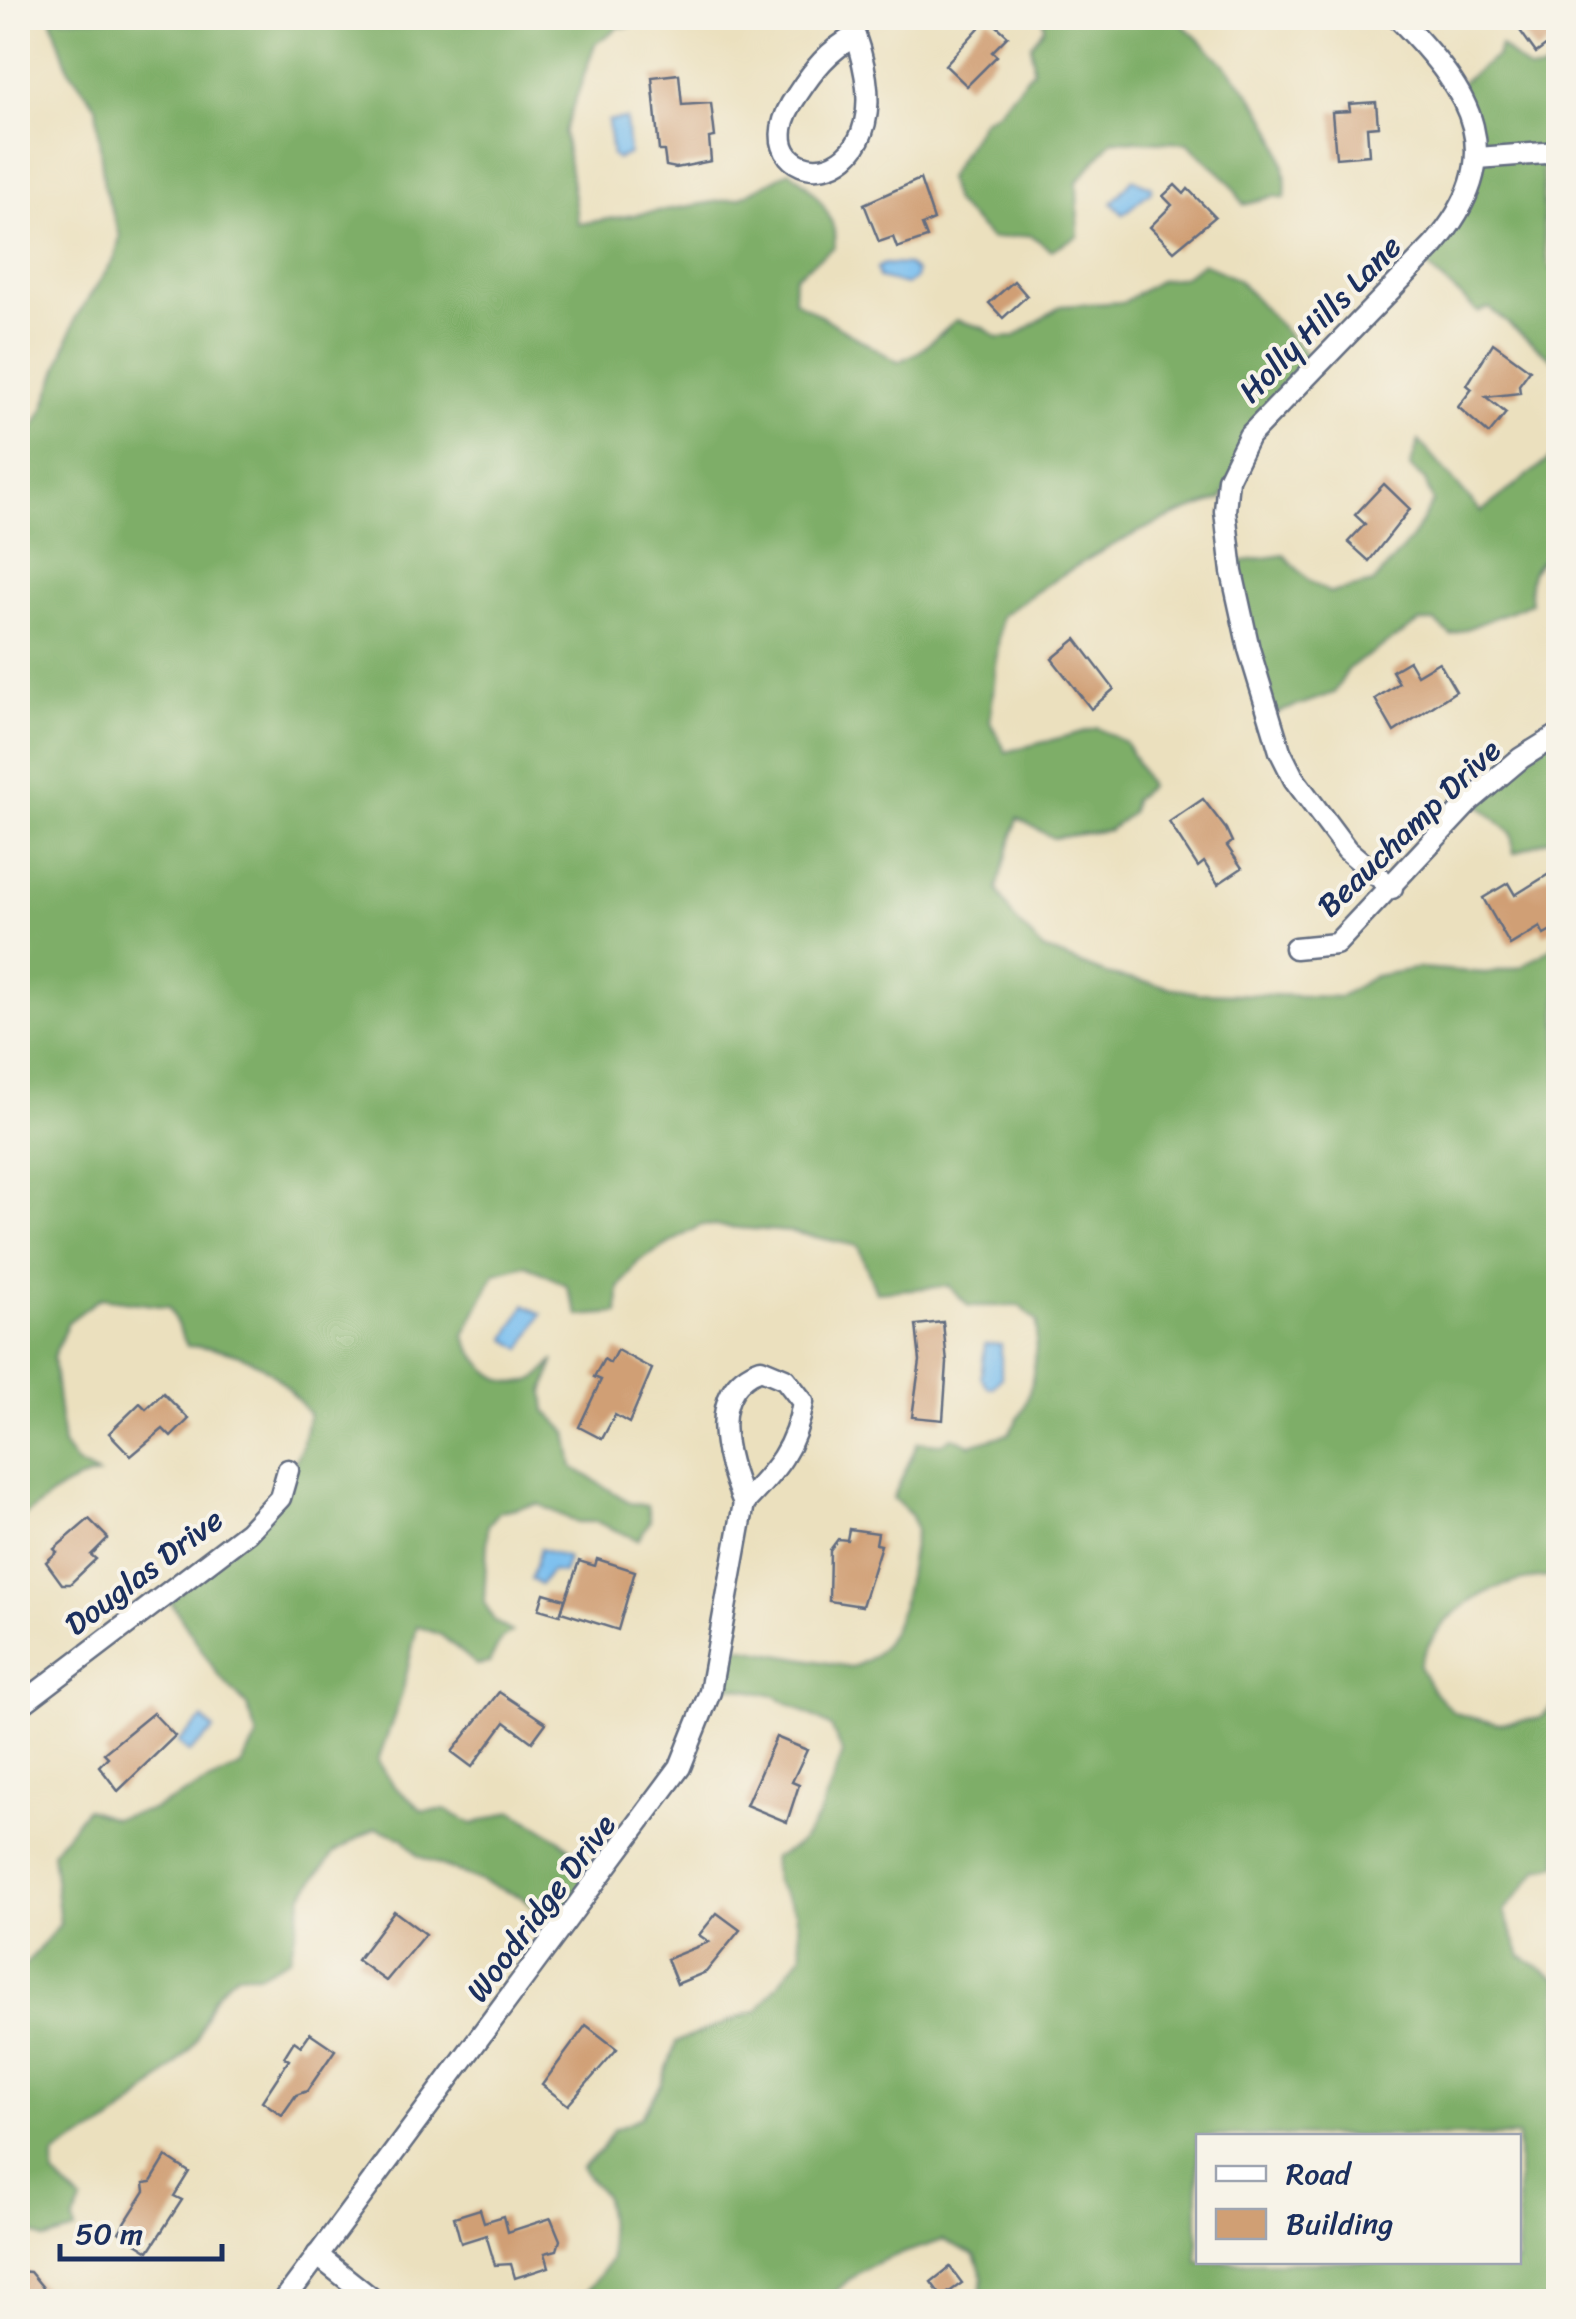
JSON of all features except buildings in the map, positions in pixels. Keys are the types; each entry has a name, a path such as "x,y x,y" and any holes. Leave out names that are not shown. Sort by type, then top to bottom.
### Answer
{"street":[{"path":"1398,18 1465,103 1478,158 1558,152"},
{"path":"859,27 866,67 862,134 850,157 834,167 811,170 794,162 784,147 780,128 787,108 830,50 859,27"},
{"name":"Holly Hills Lane","path":"1392,888 1338,838 1294,779 1280,750 1232,572 1225,511 1228,479 1249,436 1266,415 1393,290 1457,219 1475,180 1478,158"},
{"name":"Beauchamp Drive","path":"1296,948 1336,944 1470,802 1520,758 1558,735"},
{"name":"Woodridge Drive","path":"283,2302 680,1767 710,1692 744,1503 724,1437 726,1400 740,1376 760,1369 785,1379 802,1402 799,1430 785,1460 744,1503"},
{"name":"Douglas Drive","path":"18,1707 248,1532 280,1498 288,1470"},
{"path":"317,2255 376,2302"}],"green space":[{"path":"51,18 645,18 629,27 619,27 595,44 564,132 578,224 739,198 790,171 822,204 835,236 834,247 795,276 794,300 898,362 920,351 956,320 984,328 998,338 1014,337 1061,306 1124,302 1160,280 1183,277 1203,263 1238,280 1312,361 1256,424 1222,499 1107,548 1001,616 990,721 1006,752 1097,728 1126,743 1149,786 1133,800 1131,813 1109,830 1053,838 1018,818 997,889 1013,917 1043,949 1106,974 1197,993 1339,997 1375,976 1420,968 1486,973 1521,967 1558,943 1558,1577 1515,1582 1474,1599 1441,1627 1419,1666 1431,1688 1454,1713 1498,1724 1540,1718 1558,1701 1558,1865 1539,1869 1504,1912 1521,1956 1558,1979 1558,2301 979,2301 983,2278 975,2255 943,2240 866,2268 830,2301 580,2301 611,2259 605,2197 581,2168 601,2150 614,2129 640,2118 661,2086 676,2042 758,2010 802,1954 796,1911 775,1881 773,1857 788,1851 810,1830 843,1754 831,1727 775,1696 711,1682 721,1644 851,1667 869,1659 893,1630 905,1590 916,1530 912,1516 893,1498 918,1442 941,1444 952,1437 970,1445 1008,1434 1024,1408 1034,1367 1037,1322 1020,1306 969,1306 949,1286 876,1292 858,1246 792,1232 701,1225 638,1262 619,1288 618,1313 579,1316 566,1285 526,1265 495,1273 464,1335 472,1350 492,1373 517,1383 543,1373 555,1359 544,1392 546,1411 567,1432 573,1467 631,1503 647,1506 650,1521 638,1540 597,1522 576,1522 538,1504 500,1511 488,1525 484,1601 494,1621 512,1632 501,1639 489,1663 477,1665 441,1635 417,1626 402,1694 378,1761 393,1785 423,1811 445,1810 473,1824 513,1811 559,1839 598,1873 557,1925 521,1897 418,1856 403,1838 376,1828 335,1852 303,1894 290,1958 258,1975 237,1973 216,1996 198,2037 184,2056 109,2124 54,2156 54,2176 82,2203 73,2222 75,2231 45,2240 18,2224 18,1967 26,1964 60,1924 52,1852 86,1809 113,1818 152,1810 241,1766 258,1737 247,1706 218,1675 170,1601 269,1517 302,1446 309,1414 271,1372 257,1363 226,1351 187,1346 169,1307 100,1298 68,1322 53,1358 63,1445 77,1464 98,1475 64,1487 18,1520 18,455 44,409 76,317 115,258 120,236 104,187 96,106 68,68"},
{"path":"1043,18 1175,18 1235,76 1267,120 1285,170 1285,198 1274,196 1244,205 1229,181 1187,143 1113,140 1077,182 1078,236 1051,250 1031,235 991,239 954,202 947,178 983,120 998,111 1033,70 1031,45 1044,27"},
{"path":"1500,46 1529,71 1541,71 1558,60 1558,159 1544,161 1542,165 1545,243 1550,268 1558,272 1558,364 1489,308 1478,312 1421,261 1474,178 1455,87 1497,56"},
{"path":"1419,441 1481,512 1558,452 1558,550 1533,570 1531,603 1451,635 1435,622 1420,622 1349,668 1334,693 1271,715 1231,563 1284,555 1309,581 1330,593 1373,583 1412,538 1433,502 1425,480 1410,467"},
{"path":"1558,731 1558,842 1552,838 1514,853 1511,833 1478,804"}],"water":[{"path":"626,119 629,154 617,159 612,156 608,121"},
{"path":"1133,179 1151,186 1151,191 1123,214 1112,203"},
{"path":"884,264 908,265 916,272 915,279 906,285 879,278 877,268"},
{"path":"525,1305 542,1314 522,1349 506,1339"},
{"path":"985,1344 1001,1345 1001,1378 993,1387 988,1387 981,1377"},
{"path":"540,1549 568,1558 563,1573 551,1571 540,1585 531,1579"},
{"path":"203,1719 214,1730 189,1753 178,1742"}]}
